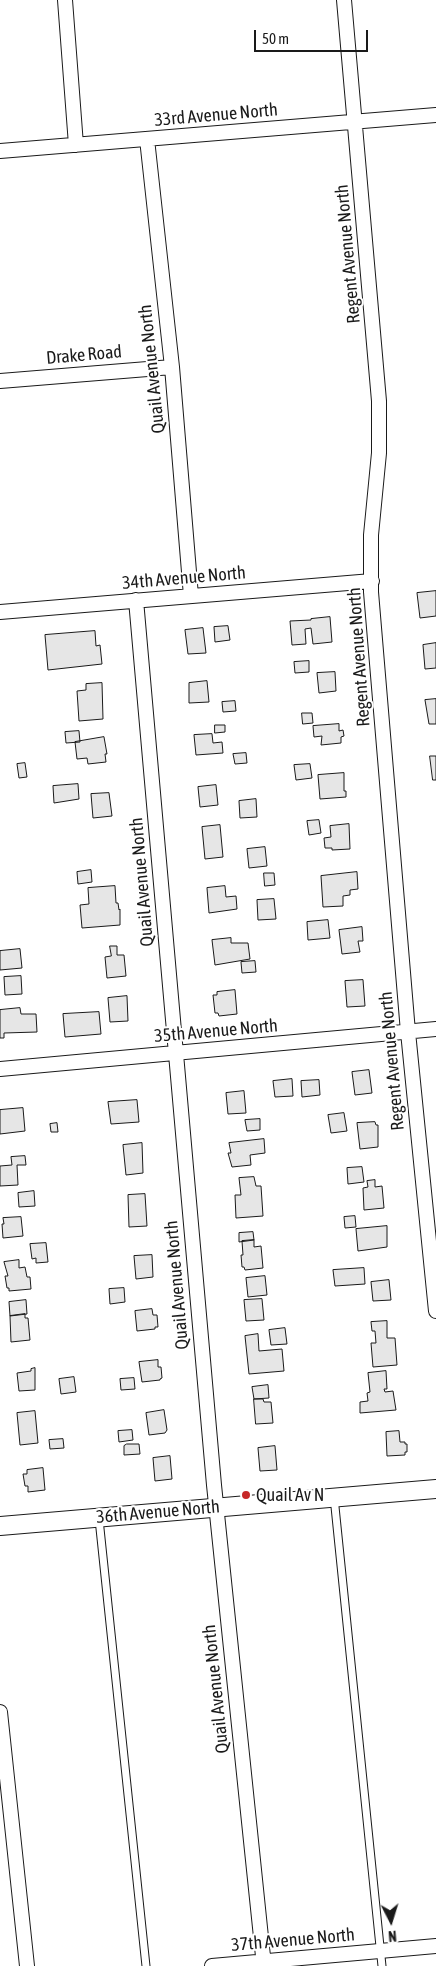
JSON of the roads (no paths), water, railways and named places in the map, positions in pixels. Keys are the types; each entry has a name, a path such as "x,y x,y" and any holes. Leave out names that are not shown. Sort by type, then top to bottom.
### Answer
{"street":[{"path":"65,0 76,145"},
{"name":"Regent Avenue North","path":"344,0 379,402 379,453 371,535 371,592 408,1032 436,1311"},
{"name":"33rd Avenue North","path":"0,151 436,115"},
{"name":"Quail Avenue North","path":"147,140 172,367 191,596"},
{"name":"Drake Road","path":"0,381 172,367"},
{"name":"34th Avenue North","path":"0,612 372,581"},
{"name":"Quail Avenue North","path":"136,600 216,1507 263,1964"},
{"name":"35th Avenue North","path":"0,1069 436,1029"},
{"name":"36th Avenue North","path":"0,1526 436,1489"},
{"path":"0,1712 27,1966"},
{"name":"37th Avenue North","path":"212,1966 263,1964 436,1946"}],"lane":[{"path":"334,1497 382,1966"},
{"path":"99,1518 146,1966"}],"place":[{"name":"Quail Av N","path":"246,1495"}]}
